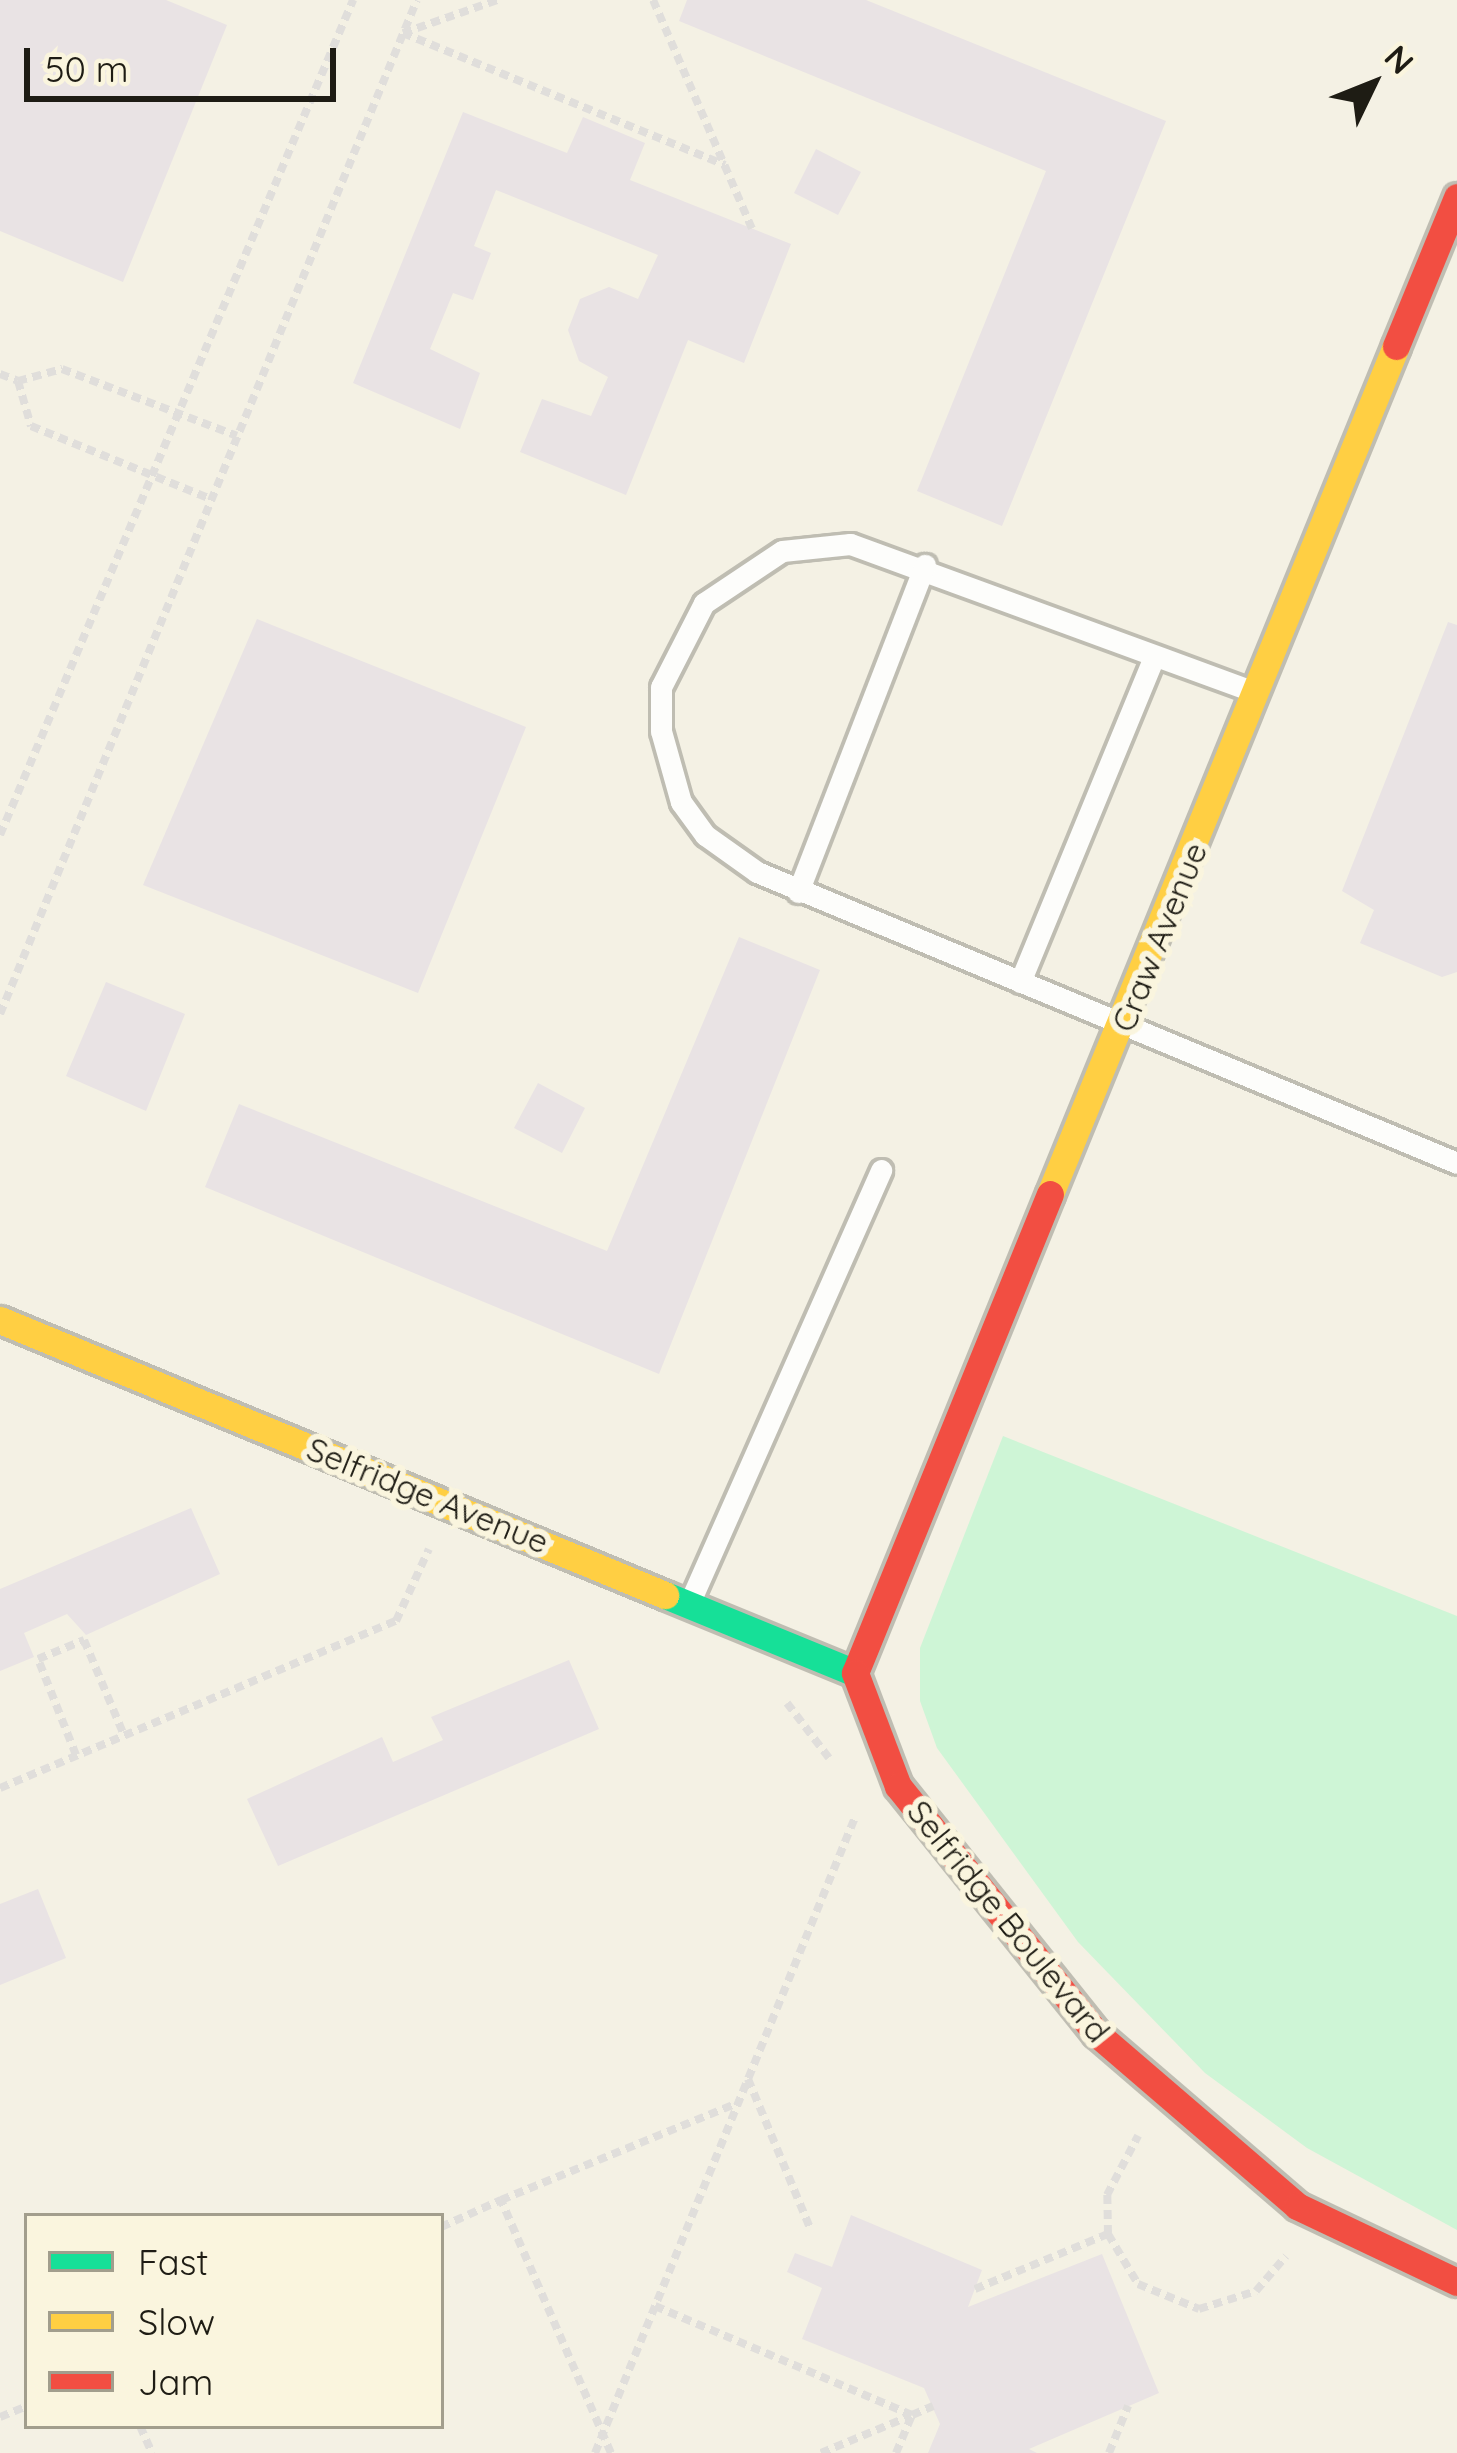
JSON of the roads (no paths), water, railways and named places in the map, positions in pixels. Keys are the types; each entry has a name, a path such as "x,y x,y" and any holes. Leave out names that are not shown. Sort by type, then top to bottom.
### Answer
{"street":[{"name":"Craw Avenue","path":"855,1673 1259,693 1457,197"},
{"name":"Selfridge Avenue","path":"0,1319 855,1673"},
{"name":"Selfridge Boulevard","path":"855,1673 898,1786 1096,2033 1291,2202 1457,2282"}],"lane":[{"path":"1259,693 1153,659 926,565 850,544 782,550 736,574 677,641 661,731 682,802 732,857 798,892 1457,1163"},
{"path":"798,892 926,565"},
{"path":"1020,982 1153,659"},
{"path":"690,1602 881,1170"}]}
